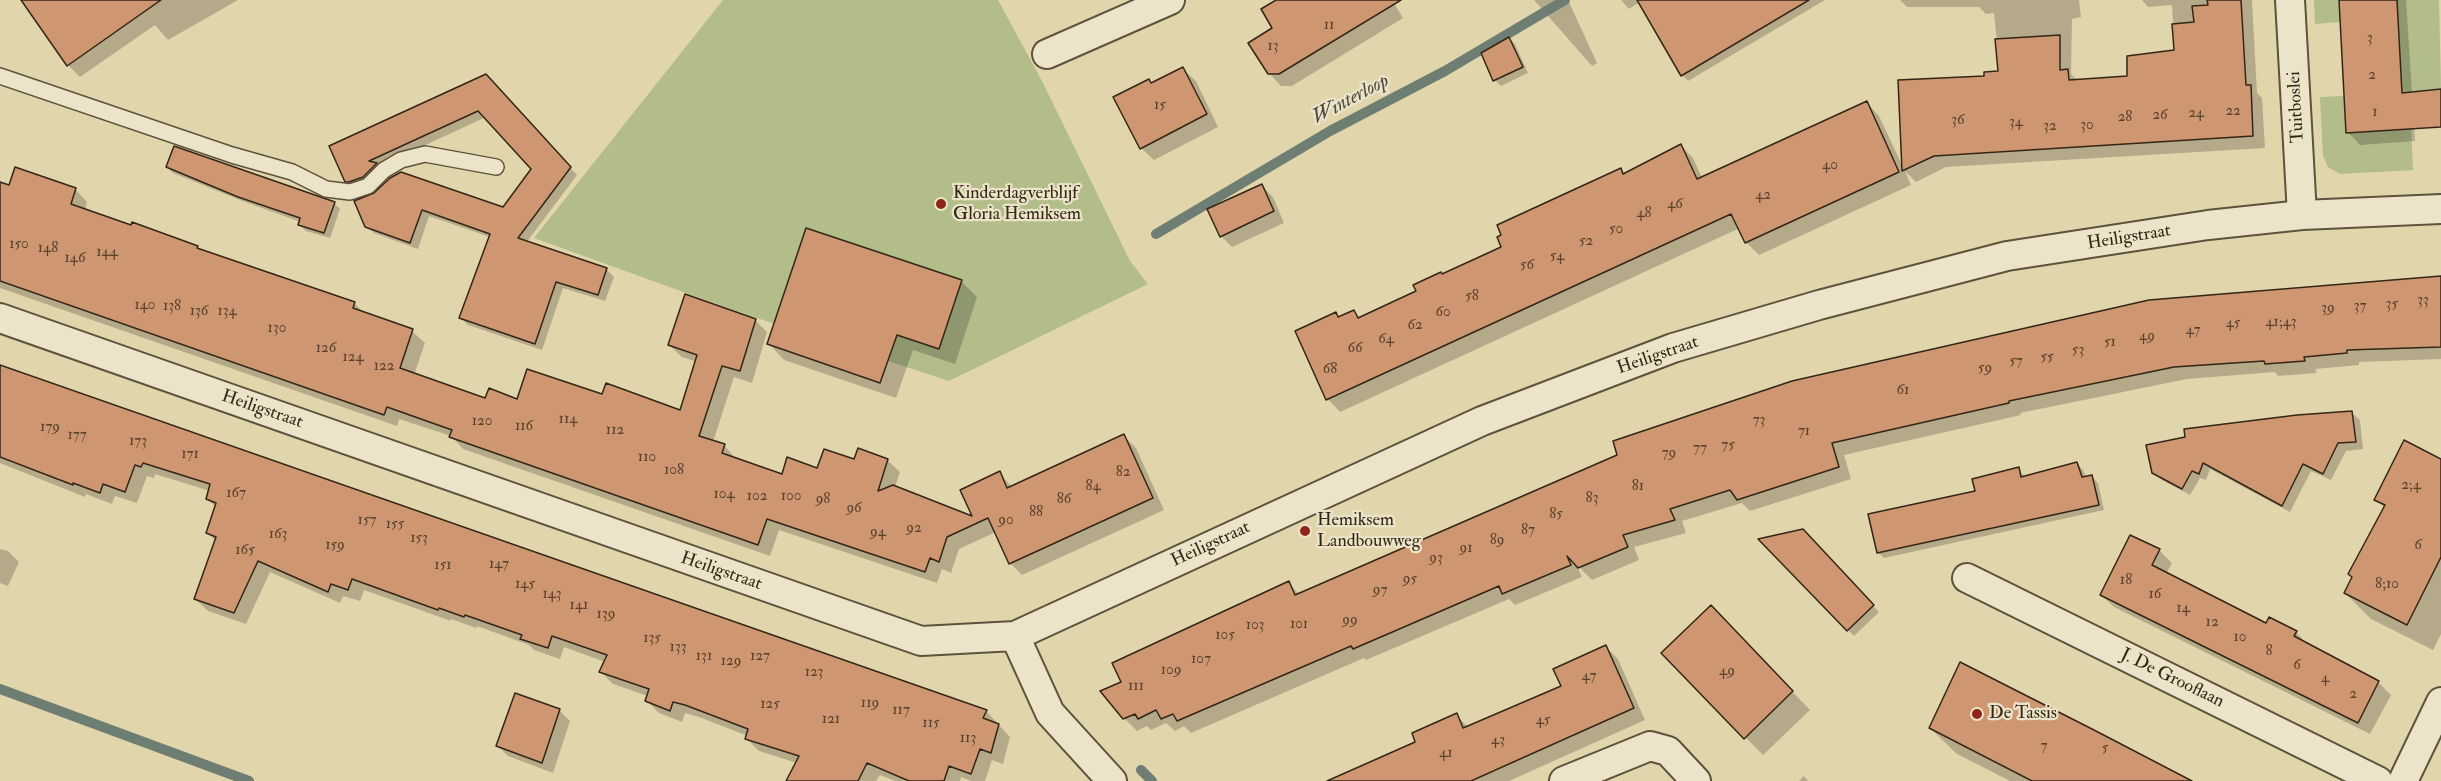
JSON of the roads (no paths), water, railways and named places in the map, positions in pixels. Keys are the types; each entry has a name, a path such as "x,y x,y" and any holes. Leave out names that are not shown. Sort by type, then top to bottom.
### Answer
{"street":[{"path":"1047,54 1170,0"},
{"name":"Tuitboslei","path":"2290,0 2302,215"},
{"name":"Heiligstraat","path":"0,318 921,641 1015,636 1482,421 1673,348 1819,305 2007,256 2208,225 2302,215 2441,209"},
{"name":"J. De Grooflaan","path":"1967,578 2378,781"},
{"path":"1015,636 1050,713 1112,781"},
{"path":"2403,781 2441,702"},
{"path":"1564,781 1650,746 1668,750 1696,781"}],"lane":[{"path":"0,76 292,172 326,189 350,192 368,186 384,170 402,160 425,154 496,167"}],"waterway":[{"name":"Winterloop","path":"1156,234 1330,131 1445,71 1565,0"},
{"path":"0,689 249,781"},
{"path":"1141,770 1152,781"}],"place":[{"name":"Kinderdagverblijf Gloria Hemiksem","path":"941,204"},
{"name":"Hemiksem Landbouwweg","path":"1305,531"},
{"name":"De Tassis","path":"1977,714"}]}
